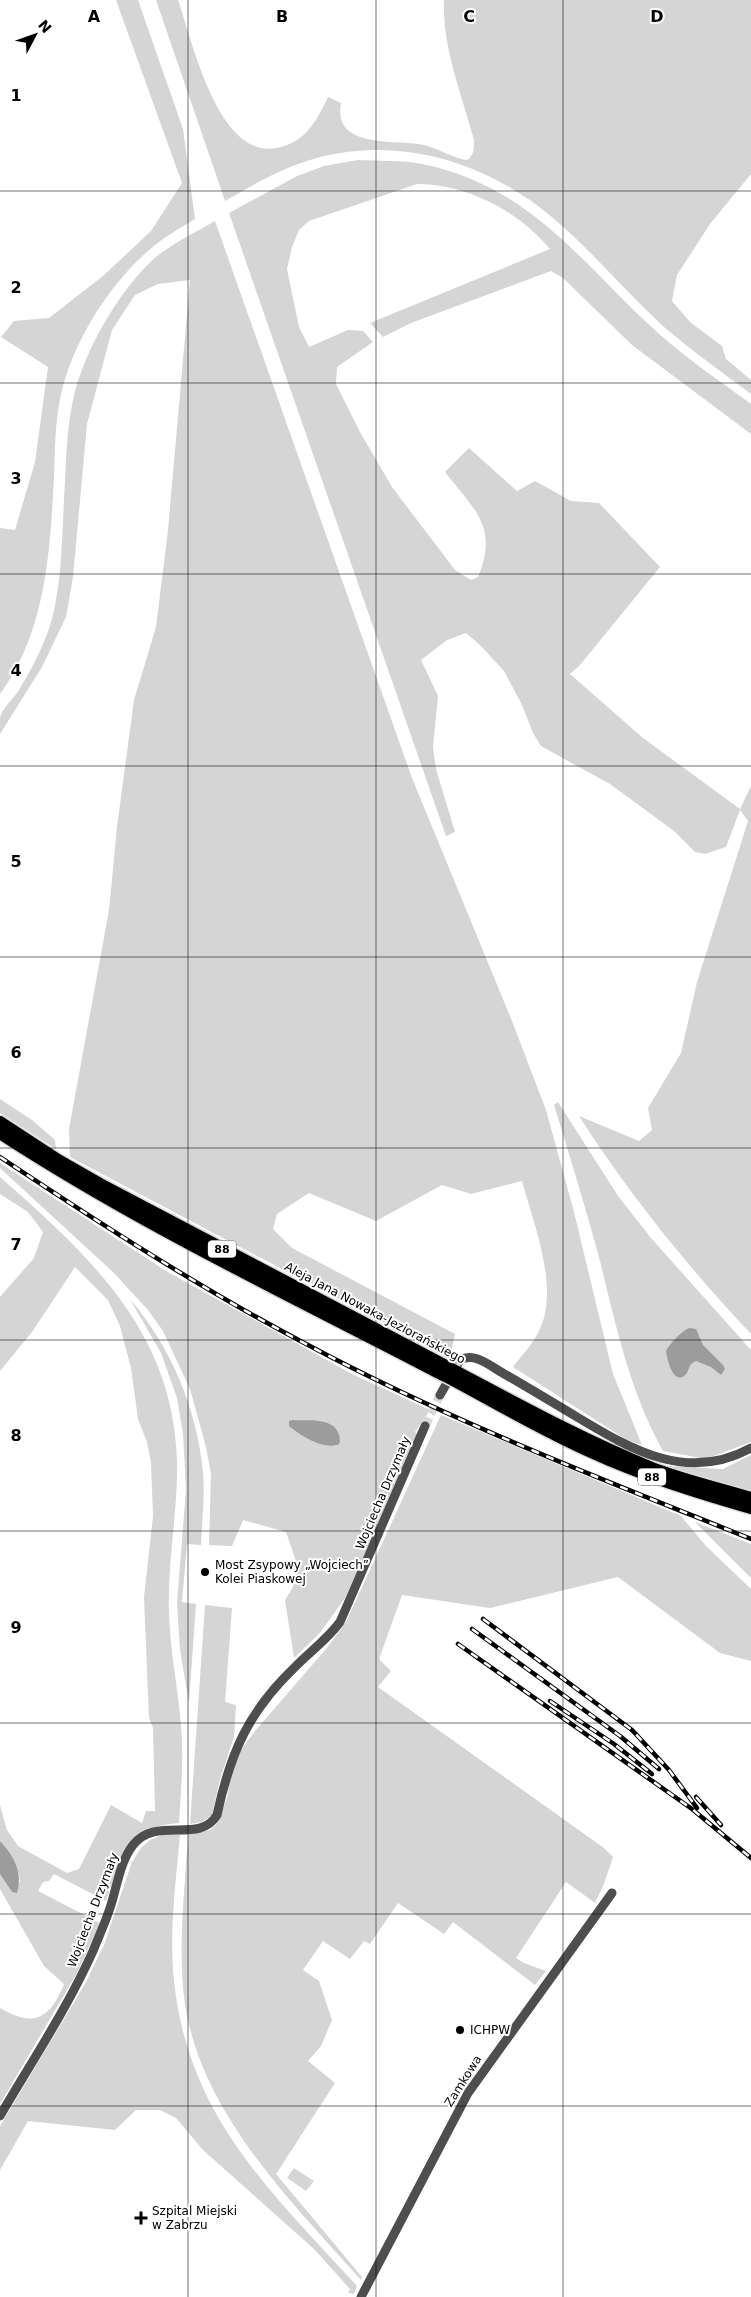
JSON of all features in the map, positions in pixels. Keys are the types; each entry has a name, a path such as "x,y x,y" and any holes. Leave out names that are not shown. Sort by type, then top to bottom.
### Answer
{"main road":[{"name":"Aleja Jana Nowaka-Jeziorańskiego","path":"0,1122 58,1160 100,1184 450,1374 557,1435 617,1463 653,1477 751,1508"},
{"name":"Aleja Jana Nowaka-Jeziorańskiego","path":"0,1133 53,1168 145,1219 450,1374 561,1427 654,1468 751,1498"}],"street":[{"path":"440,1395 460,1360 474,1358 496,1369 613,1439 645,1454 684,1462 706,1463 730,1457 751,1448"},
{"name":"Wojciecha Drzymały","path":"0,2116 75,1990 110,1906 124,1862 134,1844 150,1832 200,1829 213,1822 217,1815 229,1763 245,1729 281,1681 328,1637 340,1622 425,1426"},
{"name":"Zamkowa","path":"361,2297 468,2093 612,1893"}],"shaded area":[{"path":"116,0 138,0 183,129 195,219 153,246 133,265 94,316 74,355 61,394 58,415 50,534 43,590 27,644 15,670 0,694 0,528 15,530 35,462 48,367 1,337 14,321 49,318 103,276 151,231 182,183"},
{"path":"156,0 178,0 210,93 223,117 238,135 256,146 276,148 295,141 314,123 328,97 341,103 341,118 346,129 356,135 369,139 424,145 468,160 473,151 474,140 449,53 444,18 444,0 751,0 751,174 710,224 677,275 672,301 690,322 722,346 726,359 751,380 751,394 664,327 582,244 553,218 527,198 499,181 469,168 438,158 405,152 373,150 340,153 307,161 286,169 225,201"},
{"path":"358,160 422,164 460,175 494,190 525,209 579,255 669,343 751,404 751,434 632,345 563,278 551,271 411,323 383,337 370,323 550,249 523,223 490,202 473,195 436,185 417,184 309,221 299,230 292,247 287,269 299,327 309,347 348,330 363,331 373,342 337,367 336,384 360,432 392,487 455,570 471,580 478,577 484,559 486,544 484,531 474,508 445,472 469,448 517,491 535,481 571,501 599,503 660,567 580,665 570,674 643,738 740,809 751,786 751,1334 660,1229 618,1173 579,1116 639,1141 652,1130 648,1108 681,1053 697,982 748,821 740,810 726,847 705,854 695,852 674,831 610,784 541,746 504,671 466,633 447,640 421,660 438,696 433,747 436,769 455,832 446,836 229,213 297,176 324,166"},
{"path":"215,221 412,778 512,1021 546,1110 574,1212 613,1374 642,1445 627,1440 513,1367 538,1333 544,1316 547,1297 543,1258 522,1181 471,1194 442,1185 376,1221 309,1193 277,1214 273,1229 292,1248 455,1334 450,1358 70,1157 69,1129 109,910 117,827 134,700 156,627 168,530 190,280 158,284 135,295 112,330 87,424 73,577 66,617 42,667 0,734 0,718 19,690 33,664 46,638 52,619 61,559 68,428 72,405 84,365 116,304 143,270 164,251"},
{"path":"0,1099 32,1120 55,1140 56,1149 0,1113"},
{"path":"558,1102 618,1196 651,1238 751,1350 751,1442 706,1459 663,1451 641,1406 625,1358 595,1241 554,1105"},
{"path":"0,1163 166,1271 352,1374 430,1410 415,1432 418,1434 345,1598 320,1633 294,1658 285,1600 293,1587 297,1564 286,1532 243,1520 232,1546 209,1545 211,1474 206,1447 190,1389 163,1331 148,1310 114,1273 0,1168","holes":["299,1433 340,1442 336,1446 321,1444"]},
{"path":"0,1177 66,1237 122,1301 144,1336 161,1374 172,1416 177,1462 169,1613 180,1711 182,1774 179,1823 161,1826 147,1831 136,1838 122,1858 106,1901 54,1874 49,1881 43,1882 38,1891 100,1923 77,1973 0,2104 0,2008 22,2018 40,2017 53,2005 64,1984 44,1966 0,1889 0,1874 12,1892 20,1882 14,1860 0,1841 0,1805 7,1830 18,1846 67,1873 79,1869 111,1805 142,1823 146,1811 155,1811 153,1728 149,1718 144,1597 153,1516 151,1463 147,1442 138,1419 131,1368 120,1326 108,1300 75,1267 32,1332 0,1371 0,1297 34,1258 43,1232 28,1212 0,1194"},
{"path":"130,1299 158,1337 170,1358 188,1402 200,1448 204,1490 201,1545 187,1544 182,1602 196,1604 189,1703 180,1650 177,1603 186,1489 183,1434 177,1398 161,1353"},
{"path":"690,1328 696,1329 703,1345 723,1365 725,1369 721,1375 711,1367 696,1361 691,1364 684,1376 676,1376 673,1373 666,1351 680,1334"},
{"path":"441,1415 681,1516 706,1546 751,1589 751,1661 720,1653 618,1577 490,1608 402,1595 379,1659 391,1671 378,1687 604,1848 613,1857 595,1903 566,1882 516,1958 546,1971 535,1985 453,1922 444,1934 398,1903 370,1944 364,1941 350,1959 323,1941 303,1970 319,1981 332,2020 321,2046 308,2061 335,2083 276,2174 362,2277 361,2280 277,2185 227,2115 207,2078 193,2038 184,1997 182,1977 183,1916 188,1834 210,1830 217,1824 227,1798 231,1774 241,1750 255,1731 326,1649 346,1622"},
{"path":"289,1421 330,1424 339,1434 340,1442 338,1445 332,1446 312,1441 289,1426"},
{"path":"751,1455 751,1491 666,1466 723,1469"},
{"path":"695,1522 751,1544 751,1578"},
{"path":"205,1605 232,1608 225,1702 236,1705 234,1737 220,1779 212,1815 202,1822 190,1824"},
{"path":"180,1834 173,1919 173,1970 180,2020 194,2066 212,2107 235,2144 292,2215 357,2286 354,2294 348,2293 350,2289 314,2249 203,2150 176,2118 160,2110 136,2110 115,2130 28,2121 0,2170 0,2126 85,1984 104,1945 132,1862 141,1848 150,1840 162,1835"},
{"path":"0,1841 9,1852 18,1871 19,1885 17,1893 12,1892 0,1874"},
{"path":"294,2168 314,2181 306,2191 287,2178"}],"tunnel":[{"path":"425,1426 440,1395"}],"railway":[{"path":"0,1157 190,1279 268,1324 362,1373 527,1448 751,1539"},
{"path":"483,1619 632,1730 669,1770 697,1808"},
{"path":"472,1629 620,1736 659,1769"},
{"path":"458,1644 692,1809 751,1858"},
{"path":"550,1701 614,1744 652,1774"},
{"path":"696,1797 721,1825"}],"place":[{"name":"Most Zsypowy „Wojciech” Kolei Piaskowej","path":"205,1572"},
{"name":"ICHPW","path":"460,2030"},
{"name":"Szpital Miejski w Zabrzu","path":"141,2218"}]}
